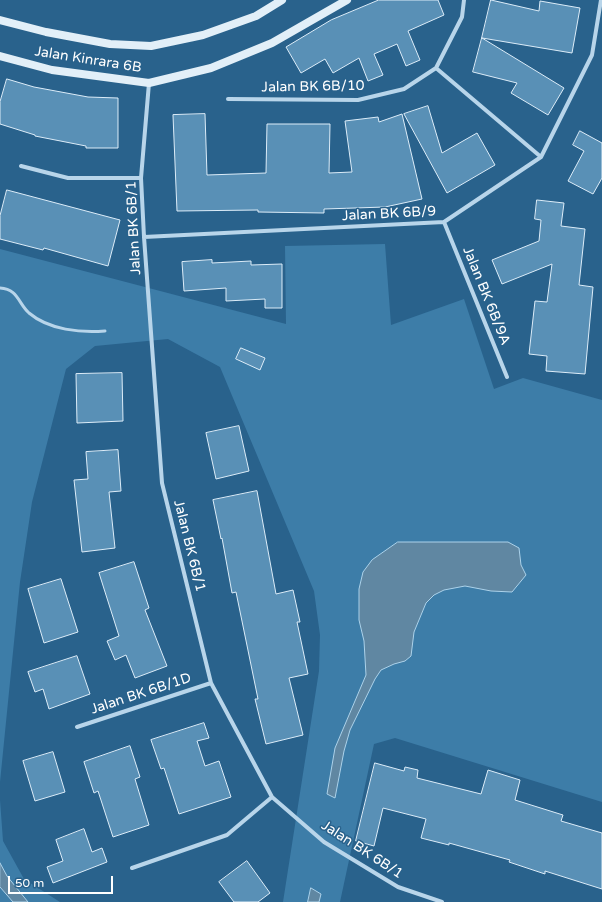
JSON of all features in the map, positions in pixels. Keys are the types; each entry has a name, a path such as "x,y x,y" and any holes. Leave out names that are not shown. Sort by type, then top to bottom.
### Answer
{"street":[{"name":"Jalan Kinrara 6B","path":"0,20 46,32 110,44 151,46 203,35 256,16 282,0"},
{"name":"Jalan Kinrara 6B","path":"0,56 52,70 149,83 211,68 272,43 347,0"},
{"name":"Jalan BK 6B/10","path":"228,99 358,100 404,89 436,68 462,17 464,0"},
{"name":"Jalan BK 6B/9","path":"144,237 444,222 541,157 592,56 601,0"},
{"path":"436,68 541,157"},
{"name":"Jalan BK 6B/1","path":"149,83 141,178 162,483 211,683 272,797 324,842 398,887 442,902"},
{"path":"21,166 68,178 141,178"},
{"name":"Jalan BK 6B/9A","path":"444,222 507,377"},
{"name":"Jalan BK 6B/1D","path":"77,726 211,683"},
{"path":"132,868 227,835 272,797"}],"lane":[{"path":"0,288 12,291 29,312 49,323 80,332 105,330"}],"shaded area":[{"path":"385,244 391,325 464,299 494,389 523,378 602,400 602,802 395,738 374,744 340,902 283,902 319,671 320,635 314,591 220,367 168,339 95,346 66,369 32,502 20,582 0,782 0,249 286,324 285,246"},
{"path":"398,542 508,542 519,548 521,565 526,575 512,592 491,591 465,586 444,590 434,595 426,603 414,632 411,656 405,661 381,670 350,730 344,751 335,798 327,794 335,748 366,675 364,641 359,620 359,589 363,572 372,560"},
{"path":"0,800 3,841 24,879 60,902 0,902"},
{"path":"0,863 7,876 28,902 13,902 0,887"},
{"path":"311,888 321,894 319,902 308,902"}],"building":[{"path":"379,0 438,0 444,15 408,31 420,60 406,66 397,44 374,54 383,75 368,81 359,58 333,73 325,59 301,73 286,47 331,20"},
{"path":"491,0 539,11 540,1 580,8 572,53 482,38"},
{"path":"482,38 564,88 548,115 511,93 517,83 473,72"},
{"path":"7,79 34,87 88,97 118,98 118,148 86,148 86,146 35,136 0,124 0,102"},
{"path":"428,106 442,153 477,133 495,165 447,193 404,114"},
{"path":"205,114 207,175 266,173 267,124 330,124 329,173 352,172 345,121 378,117 379,122 402,114 422,199 385,207 324,209 324,213 258,212 258,210 177,211 173,115"},
{"path":"580,131 602,143 602,178 593,194 568,181 584,151 573,145"},
{"path":"7,190 120,220 108,266 44,248 43,250 0,239 0,216"},
{"path":"537,200 564,203 561,226 585,229 579,285 593,287 585,374 546,371 547,356 529,354 535,301 547,302 552,264 502,284 492,260 539,241 541,220 535,219"},
{"path":"212,260 212,263 251,261 251,265 282,264 282,308 265,308 265,299 226,301 226,288 184,291 182,262"},
{"path":"241,348 265,358 260,370 236,359"},
{"path":"122,373 123,421 77,423 76,374"},
{"path":"239,426 249,471 216,479 206,433"},
{"path":"118,450 121,491 109,492 115,548 82,552 74,480 88,479 86,452"},
{"path":"257,491 276,594 293,590 300,622 297,622 308,674 289,678 303,735 266,744 255,699 258,699 236,592 232,593 222,538 221,539 213,500"},
{"path":"134,562 149,608 145,610 167,666 135,678 126,655 115,660 107,641 119,636 99,573"},
{"path":"61,579 78,632 44,643 28,589"},
{"path":"77,656 90,694 49,709 43,689 35,692 28,672"},
{"path":"204,723 209,738 197,741 205,766 219,761 231,797 179,814 164,768 161,769 151,740"},
{"path":"130,746 140,777 135,779 149,825 113,837 98,791 94,793 84,762"},
{"path":"53,752 65,792 35,801 23,761"},
{"path":"375,763 404,771 405,767 418,770 417,778 481,794 488,770 520,780 515,800 563,815 561,821 602,833 602,889 545,871 545,874 509,862 510,860 449,843 449,845 421,838 426,819 383,808 374,846 356,841"},
{"path":"84,829 92,852 102,848 107,862 53,883 47,867 63,861 56,840"},
{"path":"247,861 270,893 258,902 234,902 219,882"}]}
